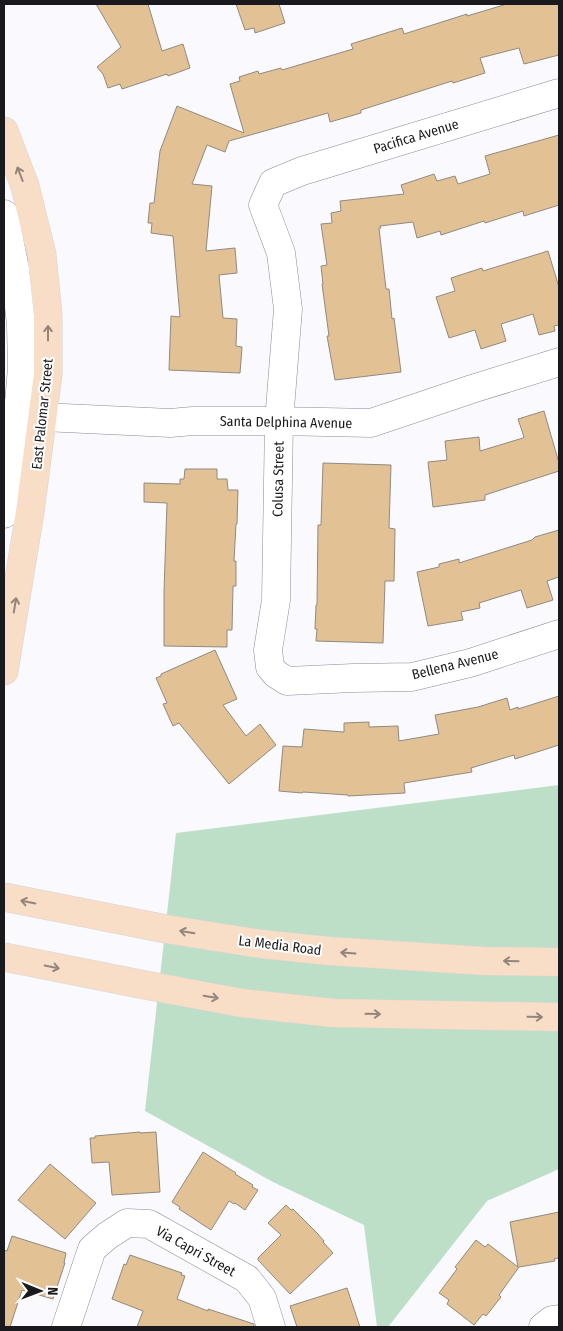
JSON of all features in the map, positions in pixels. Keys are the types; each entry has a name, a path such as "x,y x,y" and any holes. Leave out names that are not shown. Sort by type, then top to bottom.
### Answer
{"main road":[{"name":"East Palomar Street","path":"4,131 25,186 42,255 48,315 48,374 22,415 30,512 4,670"},
{"name":"La Media Road","path":"4,897 166,929 261,944 329,952 484,961 559,962"},
{"path":"4,957 242,1003 333,1013 559,1017"}],"street":[{"name":"Pacifica Avenue","path":"273,183 302,171 559,93"},
{"name":"Colusa Street","path":"273,183 263,205 281,253 288,309 279,421 276,600 268,650 270,667 276,674 287,681"},
{"path":"4,214 15,269 22,368 22,415 7,482 4,514"},
{"name":"Santa Delphina Avenue","path":"22,415 170,423 193,421 279,421 371,424 472,389 559,362"},
{"name":"Bellena Avenue","path":"287,681 412,677 470,663 559,634"},
{"name":"Via Capri Street","path":"66,1327 92,1249 127,1223 149,1224 247,1279 262,1298 271,1327"},
{"path":"543,1327 552,1320 559,1319"}],"green space":[{"path":"559,785 559,1169 487,1201 388,1327 377,1327 364,1225 273,1182 145,1111 176,833"}],"building":[{"path":"96,4 148,4 162,51 183,44 190,68 122,89 120,84 108,88 103,74 97,67 121,47"},
{"path":"236,4 279,4 285,23 255,33 254,28 245,30"},
{"path":"507,4 559,4 559,55 524,64 519,48 480,58 485,73 453,83 452,81 361,110 361,113 330,122 328,113 229,141 225,152 207,145 192,184 212,186 206,251 235,248 237,273 219,275 223,318 237,319 236,346 242,347 240,373 169,370 171,316 180,317 173,236 151,233 152,223 148,223 150,203 154,203 160,151 177,106 244,133 230,84 240,81 239,77 258,71 259,74 281,68 282,70 353,49 351,44 402,28 404,34 467,14 467,16"},
{"path":"559,135 559,205 524,216 523,211 441,235 440,231 417,238 413,222 380,226 386,289 389,289 401,372 335,380 327,336 329,336 322,284 321,266 327,265 321,224 332,223 331,213 341,211 340,201 404,194 401,185 434,174 437,181 455,176 458,184 490,174 485,156"},
{"path":"548,251 559,287 559,325 554,326 555,331 539,335 533,314 501,324 506,341 481,349 475,330 449,338 436,297 455,291 451,278 482,268 483,271"},
{"path":"544,411 559,463 559,471 485,495 485,500 433,507 428,462 447,460 445,441 479,437 480,451 523,438 518,419"},
{"path":"323,463 391,465 389,528 395,529 394,581 385,581 383,643 316,641 318,525 321,525"},
{"path":"185,469 217,469 217,479 227,479 228,490 238,490 234,561 236,561 236,586 233,586 232,630 227,630 227,647 164,646 167,503 144,502 144,483 180,484 180,479 184,479"},
{"path":"559,530 559,577 547,581 553,600 527,608 521,590 479,603 480,608 461,612 463,620 428,626 417,572 439,567 439,564 459,559 459,563"},
{"path":"215,650 237,699 223,705 246,736 260,724 276,745 229,784 179,723 173,726 163,704 167,703 156,678"},
{"path":"559,696 559,745 515,759 514,755 471,768 472,772 404,783 405,793 348,796 279,791 283,746 302,747 304,729 344,732 344,723 369,722 369,727 398,726 399,741 439,734 435,715 478,707 507,698 510,710 518,707 518,709"},
{"path":"156,1132 160,1192 112,1195 109,1162 92,1163 90,1138"},
{"path":"203,1152 258,1190 245,1210 229,1201 211,1230 179,1209 180,1207 172,1202"},
{"path":"50,1164 96,1203 65,1239 18,1200"},
{"path":"286,1205 291,1210 293,1209 317,1233 333,1253 290,1294 258,1260 281,1235 268,1223"},
{"path":"559,1212 559,1258 554,1259 555,1261 519,1267 499,1295 501,1297 486,1316 483,1314 474,1325 447,1304 449,1300 439,1293 457,1269 455,1267 476,1240 485,1247 488,1244 518,1267 510,1222"},
{"path":"12,1236 66,1253 65,1263 53,1299 22,1290 10,1327 4,1327 4,1250 7,1251"},
{"path":"130,1255 182,1273 181,1275 185,1276 177,1299 208,1311 208,1309 254,1324 254,1327 137,1327 143,1311 112,1299 124,1264 126,1265"},
{"path":"347,1288 360,1327 297,1327 290,1306"}]}
